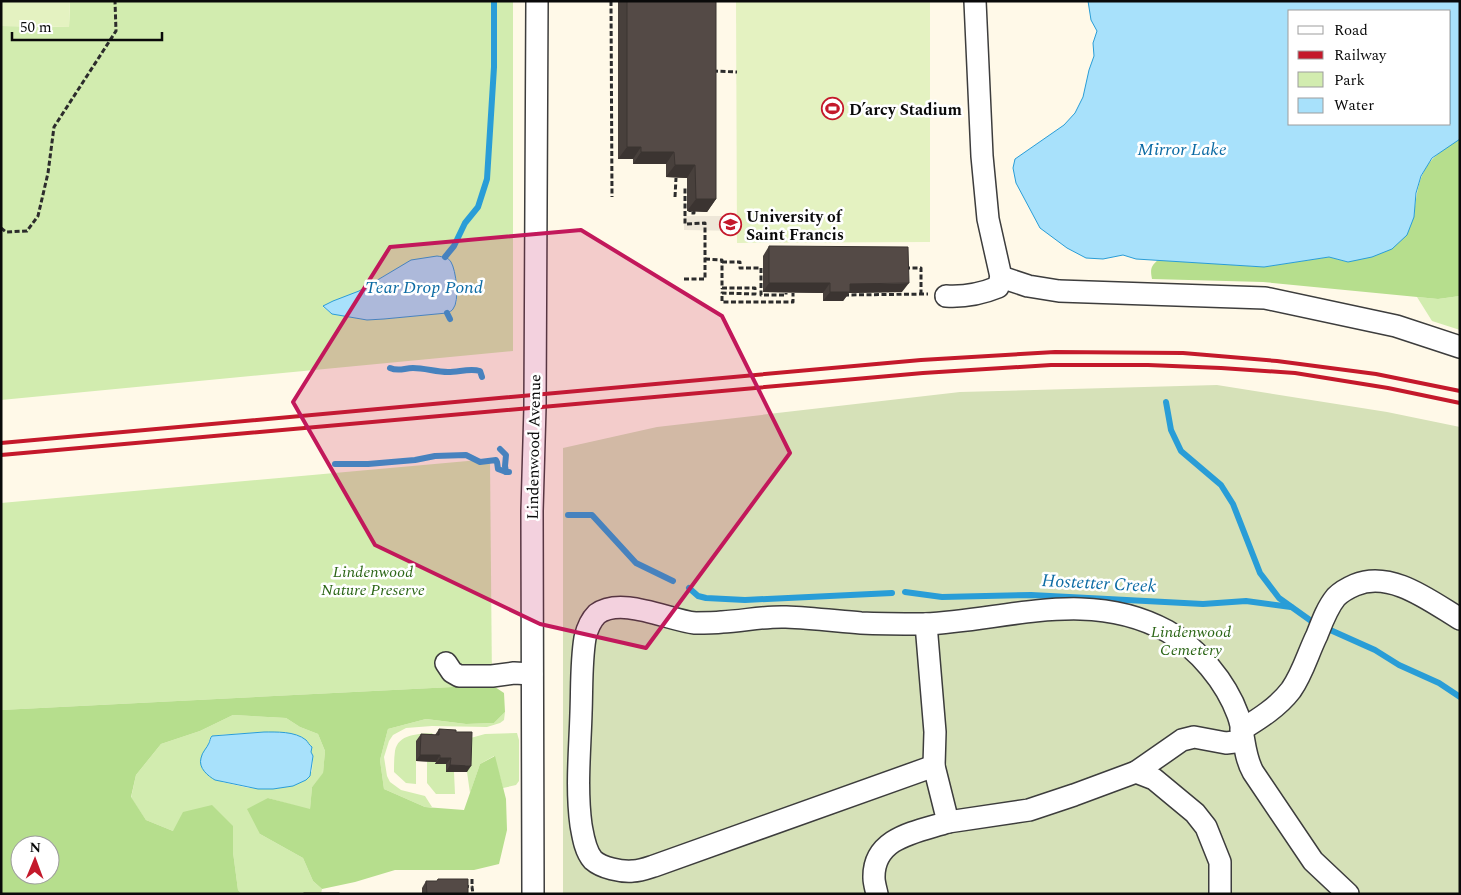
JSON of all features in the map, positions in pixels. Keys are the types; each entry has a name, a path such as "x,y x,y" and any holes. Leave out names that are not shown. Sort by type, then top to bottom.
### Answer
{"street":[{"name":"Lindenwood Avenue","path":"533,894 532,511 535,407 537,1"},
{"path":"946,296 959,297 990,290 998,287 1001,277 988,219 982,156 975,1"},
{"path":"1001,277 1028,286 1059,291 1265,298 1396,326 1460,347"},
{"path":"877,894 874,879 877,860 886,847 897,838 948,822 1029,810 1074,795 1136,772 1182,740 1194,737 1226,743 1242,736 1291,690 1302,672 1313,643 1336,596 1348,588 1359,583 1372,581 1388,582 1406,588 1460,619"},
{"path":"934,766 654,866 634,871 606,867 599,864 587,851 581,824 580,757 585,637 588,627 595,616 607,608 626,607 695,622 723,622 782,617 861,623 926,624 1084,608 1107,610 1135,617 1169,632 1192,648 1216,676 1238,716 1248,762 1313,861 1348,894"},
{"path":"926,624 935,732 934,766 948,822"},
{"path":"446,663 452,672 459,676 532,674"},
{"path":"1136,772 1154,779 1195,813 1206,827 1220,862 1220,894"}],"path":[{"path":"1,228 6,232 27,231 38,216 48,173 54,127 116,32 115,1"},
{"path":"611,1 612,197"},
{"path":"705,72 736,72"},
{"path":"676,178 676,197"},
{"path":"676,188 690,188 690,213 694,213 694,203"},
{"path":"684,279 706,279 705,223 685,224 685,188"},
{"path":"705,259 722,260 722,262 740,262 740,268 760,268 761,295 786,295 786,293"},
{"path":"722,262 722,288 755,288 755,294 722,293 722,302 793,302 793,293"},
{"path":"844,295 921,294 921,268 905,268"},
{"path":"472,879 473,894"},
{"path":"463,886 472,886"}],"highlighted area":[{"path":"581,230 722,316 790,453 646,648 540,624 375,545 293,402 390,247"}],"green space":[{"path":"1,1 70,1 69,27 1,26"},
{"path":"70,1 513,1 513,351 1,400 1,26 69,27","holes":["451,262 457,299 453,310 447,313 367,320 332,314 323,307 363,289 393,272"]},
{"name":"D’arcy Stadium","path":"736,1 930,1 930,242 737,243"},
{"path":"1460,139 1460,296 1438,299 1263,282 1152,279 1152,268 1158,260 1264,267 1329,257 1348,262 1414,217 1420,180 1424,171 1437,154"},
{"path":"1460,296 1460,330 1432,321 1417,297 1438,299"},
{"name":"Lindenwood Cemetery","path":"1217,385 1387,412 1460,427 1460,894 563,894 563,448 657,427 960,392"},
{"name":"Lindenwood Nature Preserve","path":"490,459 492,685 1,710 1,503"},
{"path":"492,685 504,693 505,712 494,723 466,724 426,719 388,729 380,760 384,789 425,807 464,810 480,764 495,756 506,799 507,830 499,864 474,870 395,870 355,882 322,889 313,881 303,858 260,834 247,809 268,798 310,809 312,787 323,773 325,751 318,734 300,727 286,718 233,715 200,731 161,744 136,775 131,797 146,820 173,831 183,812 212,805 233,826 233,852 238,890 242,894 1,894 1,710"},
{"path":"505,712 504,720 487,727 432,726 406,728 393,735 384,757 387,776 390,782 401,790 425,796 432,807 425,807 384,789 380,760 388,729 426,719 466,724 494,723"},
{"path":"233,715 286,718 300,727 318,734 325,751 323,774 312,787 310,810 268,798 260,834 303,858 313,881 322,889 321,894 242,894 238,890 233,852 233,826 173,831 146,820 131,798 136,775 161,744 200,731","holes":["264,732 296,735 307,741 313,756 312,771 306,780 292,786 273,789 249,788 222,782 202,768 203,756 210,738 218,735"]},
{"path":"432,733 434,736 416,761 416,784 406,783 394,772 397,745 409,736"},
{"path":"517,733 519,740 519,781 516,785 503,788 494,756 480,764 470,793 467,772 467,739 485,734"},
{"path":"427,761 436,762 436,764 446,764 446,772 454,772 455,794 436,794 427,783"}],"shaded area":[{"path":"684,216 737,216 737,231 684,230"}],"water":[{"name":"Mirror Lake","path":"1088,1 1460,1 1460,139 1432,158 1421,176 1416,193 1414,217 1407,235 1392,249 1372,257 1348,262 1329,257 1264,267 1136,259 1123,255 1103,259 1086,258 1067,248 1040,228 1016,183 1013,168 1015,159 1064,125 1075,113 1083,97 1094,56 1093,43 1097,31 1091,20"},
{"name":"Tear Drop Pond","path":"437,256 450,260 456,278 457,293 455,305 447,313 367,320 332,314 323,306 359,291 411,260"},
{"path":"264,732 296,735 307,741 312,747 311,752 313,756 310,776 306,780 293,786 258,789 215,780 202,768 200,762 203,752 212,736"}],"building":[{"path":"627,1 716,1 716,199 696,199 695,165 675,165 674,152 641,152 641,147 627,147"},
{"path":"769,246 908,247 909,283 850,284 850,292 830,292 830,283 769,283"},
{"path":"439,729 472,732 471,766 450,765 451,758 440,758 440,755 420,755 421,734 439,735"},
{"path":"438,879 468,879 468,894 427,894 426,881 437,881"},
{"path":"339,893 339,894 304,894"}],"waterway":[{"path":"445,257 454,246 465,223 478,207 487,179 494,67 494,1"},
{"path":"447,313 450,319"},
{"name":"Hostetter Creek","path":"390,368 399,370 417,368 448,372 476,370 480,371 482,377"},
{"path":"1166,402 1171,430 1181,451 1221,485 1233,504 1260,573 1279,598 1314,623"},
{"name":"Hostetter Creek","path":"500,449 506,455 506,472 509,472"},
{"path":"335,464 368,464 415,460 435,456 466,455 480,462 496,460 498,469 506,472"},
{"name":"Hostetter Creek","path":"568,515 592,515 636,563 673,581"},
{"name":"Hostetter Creek","path":"689,588 698,596 706,598 745,600 892,593"},
{"name":"Hostetter Creek","path":"905,592 942,597 1031,595 1203,604 1246,601 1291,607"},
{"path":"1328,629 1375,650 1399,665 1439,683 1460,697"}],"railway":[{"path":"1,443 921,360 1055,352 1183,353 1277,361 1376,374 1460,391"},
{"path":"1,455 923,373 1051,365 1148,365 1295,373 1388,388 1460,403"}],"place":[{"name":"D’arcy Stadium","path":"833,109"},
{"name":"University of Saint Francis","path":"730,225"}]}
